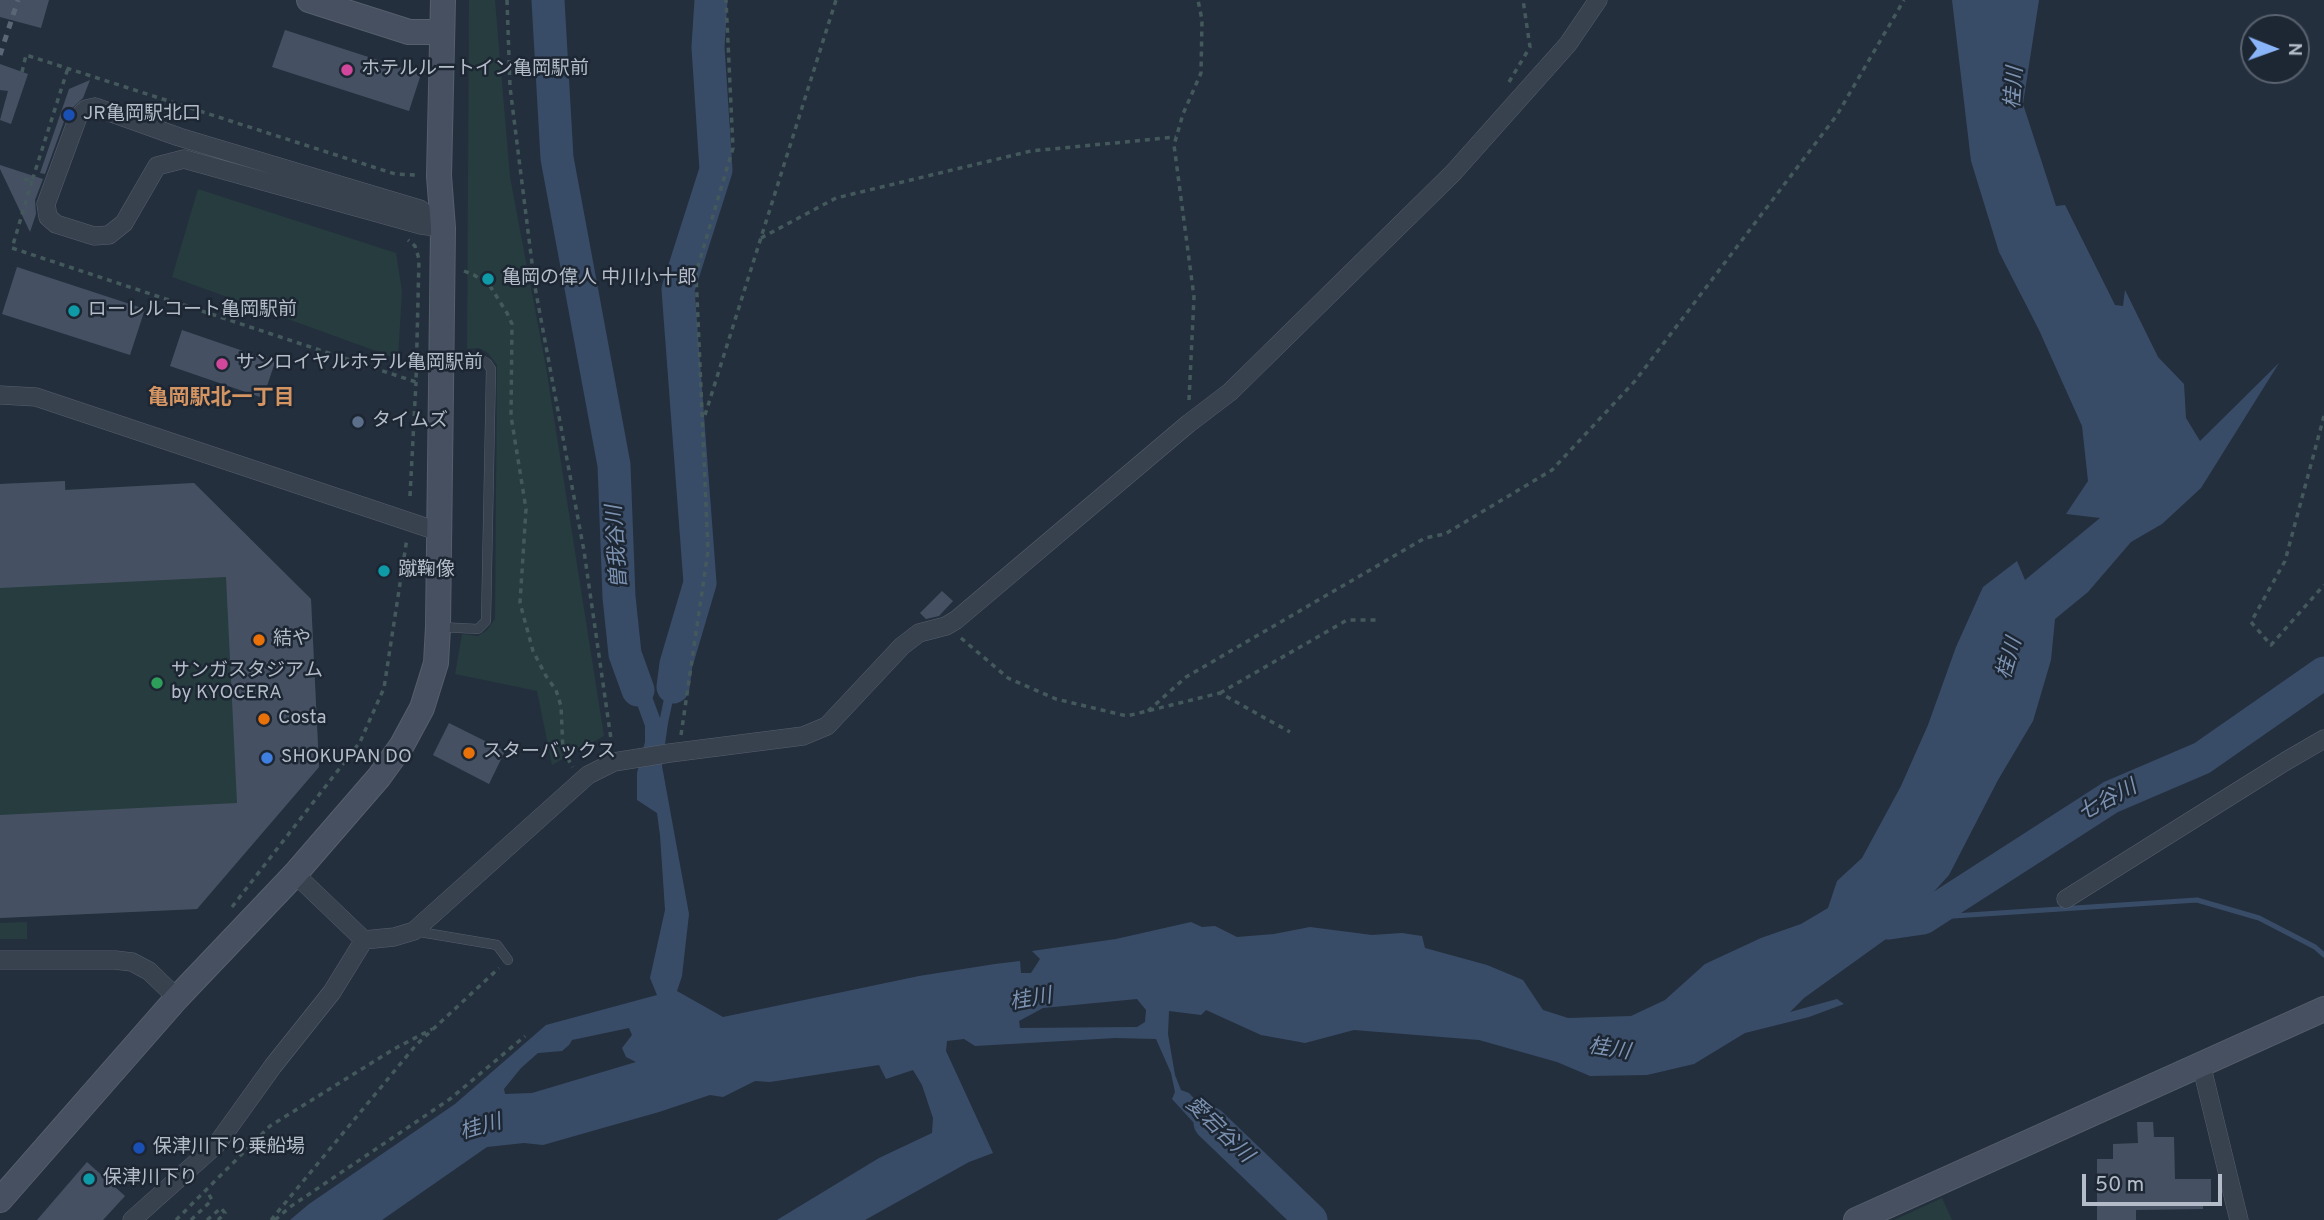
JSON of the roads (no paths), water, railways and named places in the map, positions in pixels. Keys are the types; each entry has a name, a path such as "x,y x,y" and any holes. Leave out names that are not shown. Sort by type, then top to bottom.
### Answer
{"street":[{"path":"309,0 409,32 442,32"},
{"path":"0,1200 177,998 295,874 379,777 402,745 422,708 436,663 438,627 443,228 439,176 443,0"},
{"path":"295,874 364,940 414,932 587,775 621,761 803,736 827,726 902,646 919,633 956,620 1188,424 1230,392 1453,173 1568,44 1598,0"},
{"path":"95,107 179,137 420,209 443,228 421,225 184,159 158,166 151,173 124,223 109,235 94,236 56,224 48,217 46,204 78,117 86,109 95,107"},
{"path":"0,395 36,397 440,533"},
{"path":"2066,899 2324,739"},
{"path":"132,1220 217,1144 332,992 364,940"},
{"path":"0,960 132,962 164,983 177,998"},
{"path":"1868,1217 2324,1009"},
{"path":"2201,1065 2239,1220"}],"lane":[{"path":"438,627 478,629 486,621 491,382 491,369 478,358 442,360"},
{"path":"414,932 497,945 508,960"}],"water":[{"name":"桂川","path":"1952,0 2039,0 2023,104 2056,206 2065,205 2115,305 2123,306 2125,290 2158,357 2184,384 2186,418 2200,441 2279,363 2201,488 2162,524 2131,542 2088,592 2055,619 2051,660 2033,721 1998,780 1949,875 1930,896 1934,898 2011,847 2024,850 1967,892 1893,934 1804,998 1790,1012 1837,999 1844,1004 1809,1017 1745,1033 1694,1064 1647,1075 1590,1076 1557,1062 1479,1040 1354,1030 1305,1043 1261,1035 1206,1010 1201,1015 1169,1011 1168,1034 1175,1075 1181,1090 1189,1093 1243,1150 1242,1158 1225,1147 1215,1132 1193,1122 1172,1099 1175,1092 1171,1073 1156,1039 1116,1038 975,1046 964,1039 947,1041 946,1051 993,1153 969,1162 865,1220 777,1220 879,1158 932,1133 933,1118 922,1085 913,1070 886,1079 879,1065 770,1082 755,1081 723,1097 710,1095 543,1145 524,1143 487,1147 382,1220 290,1220 309,1204 455,1104 546,1025 657,995 650,978 665,910 660,835 657,813 637,800 637,773 645,742 645,726 616,647 631,648 637,668 643,672 660,718 678,644 685,645 668,723 662,766 689,914 682,976 677,991 723,1017 919,976 995,964 1020,961 1021,973 1031,973 1040,959 1032,951 1116,939 1191,922 1202,927 1215,926 1237,937 1310,927 1372,935 1402,933 1422,936 1425,948 1487,965 1523,980 1543,1010 1568,1018 1631,1016 1665,1000 1705,964 1761,938 1801,924 1828,908 1837,881 1862,858 1901,786 1928,725 1956,647 1983,587 2017,561 2025,580 2100,518 2066,514 2088,481 2082,426 2039,330 1999,252 1971,161","holes":["1137,999 1146,1010 1145,1022 1137,1027 1020,1028 1019,1021 1043,1008","629,1028 632,1035 622,1048 626,1057 636,1062 532,1093 505,1094 504,1089 538,1053 562,1051 572,1040"]}],"waterway":[{"name":"曽我谷川","path":"548,0 557,158 614,465 619,597 625,654 638,690"},
{"path":"673,687 676,664 700,583 678,289 716,170 708,47 711,0"},
{"name":"七谷川","path":"1889,923 1923,918 2111,797 2202,758 2324,673"},
{"path":"1923,918 2197,900 2259,918 2315,947 2324,955"},
{"name":"愛宕谷川","path":"1210,1123 1311,1220"}],"railway":[{"path":"0,55 18,0"}],"place":[{"name":"ホテルルートイン亀岡駅前","path":"347,70"},
{"name":"JR亀岡駅北口","path":"69,115"},
{"name":"亀岡の偉人 中川小十郎","path":"488,279"},
{"name":"ローレルコート亀岡駅前","path":"74,311"},
{"name":"サンロイヤルホテル亀岡駅前","path":"222,364"},
{"name":"タイムズ","path":"358,422"},
{"name":"蹴鞠像","path":"384,571"},
{"name":"結や","path":"259,640"},
{"name":"サンガスタジアム by KYOCERA","path":"157,683"},
{"name":"Costa","path":"264,719"},
{"name":"スターバックス","path":"469,753"},
{"name":"SHOKUPAN DO","path":"267,758"},
{"name":"保津川下り乗船場","path":"139,1148"},
{"name":"保津川下り","path":"89,1179"}],"district":[{"name":"亀岡駅北一丁目","path":"221,400"}]}
